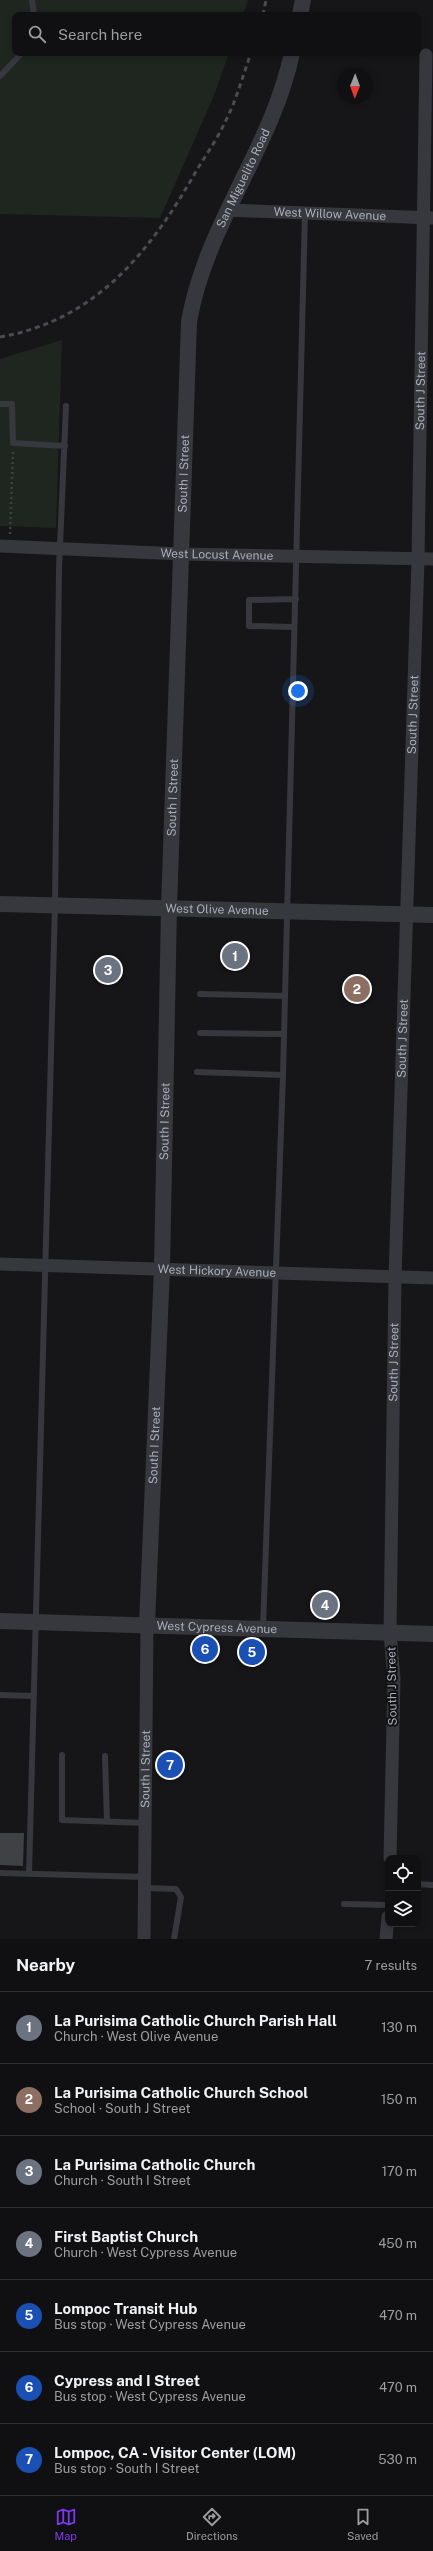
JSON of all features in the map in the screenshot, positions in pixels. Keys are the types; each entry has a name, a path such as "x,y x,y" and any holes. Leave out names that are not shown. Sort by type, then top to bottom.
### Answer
{"street":[{"path":"301,12 303,0"},
{"name":"South J Street","path":"390,1855 394,1679 390,1633 395,1278 405,915 418,559 428,218 426,55"},
{"name":"San Miguelito Road","path":"192,303 227,210 272,117 291,56"},
{"name":"West Willow Avenue","path":"227,210 428,218"},
{"name":"South I Street","path":"144,1939 146,1883 147,1624 162,1268 169,908 189,322 192,303"},
{"name":"West Locust Avenue","path":"5,546 181,554 297,555 433,560"},
{"name":"West Olive Avenue","path":"0,904 433,916"},
{"name":"West Hickory Avenue","path":"0,1264 162,1268 395,1278 433,1278"},
{"name":"West Cypress Avenue","path":"0,1622 147,1624 433,1634"},
{"path":"386,1939 387,1927"}],"lane":[{"path":"32,0 34,12"},
{"path":"0,76 19,56"},
{"path":"263,1628 283,1075 305,213"},
{"path":"0,404 12,404 13,443 65,446"},
{"path":"28,1874 44,1265 56,905 61,548 66,406"},
{"path":"294,627 249,626 249,600 296,599"},
{"path":"200,994 284,996"},
{"path":"200,1033 284,1034"},
{"path":"197,1072 283,1075"},
{"path":"0,1695 33,1696"},
{"path":"62,1755 62,1820 146,1823"},
{"path":"105,1756 107,1822"},
{"path":"0,1873 146,1883 176,1889 181,1897 174,1939"},
{"path":"421,1884 433,1885"},
{"path":"344,1904 385,1905"}],"path":[{"path":"5,546 13,443"}],"shaded area":[{"path":"0,0 248,0 244,12 12,12 12,56 228,56 213,98 160,218 0,214"},
{"path":"62,340 56,528 0,526 0,359"}],"building":[{"path":"0,1833 24,1833 23,1866 0,1865"}],"railway":[{"path":"264,12 266,0"},
{"path":"0,337 35,328 66,315 94,297 141,253 180,198 220,131 231,110 250,56"}],"place":[{"name":"La Purisima Catholic Church Parish Hall","path":"235,956"},
{"name":"La Purisima Catholic Church","path":"108,970"},
{"name":"La Purisima Catholic Church School","path":"357,989"},
{"name":"First Baptist Church","path":"325,1605"},
{"name":"Cypress and I Street","path":"205,1649"},
{"name":"Lompoc Transit Hub","path":"252,1652"},
{"name":"Lompoc, CA - Visitor Center (LOM)","path":"170,1765"}]}
